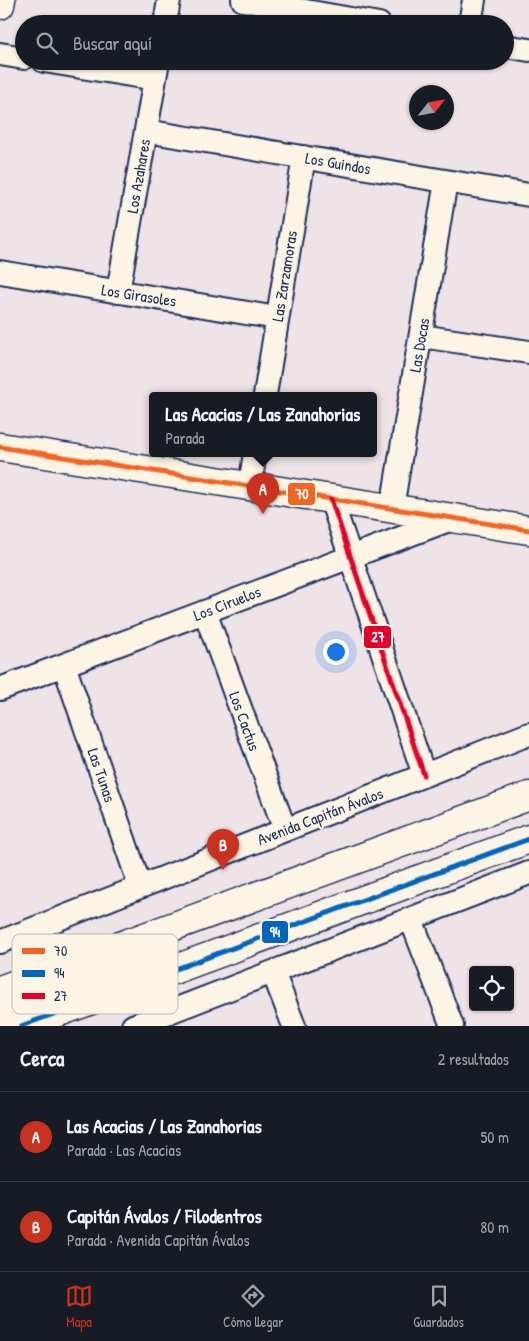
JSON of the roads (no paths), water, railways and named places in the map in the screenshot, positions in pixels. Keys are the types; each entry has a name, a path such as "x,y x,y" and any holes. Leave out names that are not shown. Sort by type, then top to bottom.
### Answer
{"main road":[{"path":"0,5 1,0"},
{"path":"0,447 529,530"},
{"path":"153,934 529,796"},
{"path":"178,968 529,839"},
{"path":"0,990 12,986"},
{"path":"0,1010 5,1026"},
{"path":"21,1026 54,1014"}],"street":[{"path":"166,15 169,0"},
{"path":"243,0 329,7 353,15"},
{"path":"472,15 474,0"},
{"path":"514,48 529,50"},
{"path":"0,54 15,56"},
{"name":"Los Azahares","path":"118,292 157,70"},
{"name":"Los Guindos","path":"146,131 529,195"},
{"name":"Las Zarzamoras","path":"265,392 304,157"},
{"name":"Las Docas","path":"392,508 446,181"},
{"name":"Los Girasoles","path":"0,272 277,318"},
{"path":"420,336 529,352"},
{"path":"250,486 254,457"},
{"path":"331,499 424,775"},
{"name":"Los Ciruelos","path":"0,689 454,518"},
{"name":"Los Cactus","path":"204,612 285,830"},
{"name":"Las Tunas","path":"64,665 140,886"},
{"name":"Avenida Capitán Ávalos","path":"20,934 529,734"},
{"path":"178,1010 529,873"},
{"path":"411,918 452,1026"},
{"name":"Avenida Capitán Ávalos","path":"0,942 12,937"},
{"path":"273,972 294,1026"},
{"path":"143,1024 168,1014"}],"place":[{"name":"Las Acacias / Las Zanahorias","path":"263,514"},
{"name":"Capitán Ávalos / Filodentros","path":"223,870"}]}
